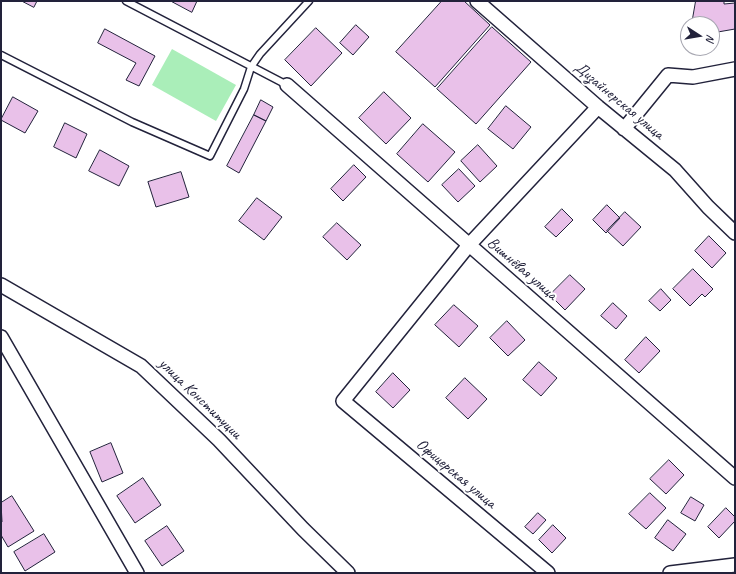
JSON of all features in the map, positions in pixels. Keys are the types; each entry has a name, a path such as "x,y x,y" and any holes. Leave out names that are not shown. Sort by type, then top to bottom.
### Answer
{"street":[{"name":"Дизайнерская улица","path":"477,1 598,107 675,170 708,207 735,233"},
{"path":"624,129 668,75 693,77 735,69"},
{"name":"Вишнёвая улица","path":"287,85 735,478"},
{"path":"469,245 598,107"},
{"name":"Офицерская улица","path":"469,245 343,401 548,573"},
{"name":"улица Конституции","path":"1,285 141,366 219,440 303,529 348,573"},
{"path":"1,337 137,573"},
{"path":"670,573 735,565"}],"lane":[{"path":"126,1 287,85"},
{"path":"1,55 132,122 210,156 244,89 251,66 260,54 309,1"}],"green space":[{"path":"172,49 236,85 216,121 152,85"}],"building":[{"path":"22,1 37,1 34,7"},
{"path":"171,1 197,1 192,12"},
{"path":"442,1 464,1 490,25 435,87 396,52"},
{"path":"696,1 724,1 724,4 735,3 735,29 720,32 720,16 693,16"},
{"path":"356,25 369,37 353,55 340,43"},
{"path":"492,27 531,62 476,124 437,89"},
{"path":"316,28 342,53 311,86 285,60"},
{"path":"105,29 155,56 139,86 126,80 136,63 98,43"},
{"path":"384,92 411,118 386,144 359,118"},
{"path":"13,97 38,111 25,133 1,120"},
{"path":"261,100 273,107 266,121 254,115"},
{"path":"506,106 531,127 513,149 488,129"},
{"path":"254,115 266,121 239,173 227,166"},
{"path":"65,123 87,134 76,158 54,147"},
{"path":"423,124 455,152 428,182 397,154"},
{"path":"478,145 497,166 480,182 461,161"},
{"path":"100,150 129,166 119,186 89,171"},
{"path":"354,165 366,177 343,201 331,189"},
{"path":"459,169 475,186 458,202 442,185"},
{"path":"181,172 189,197 156,207 148,182"},
{"path":"257,198 282,217 264,240 239,221"},
{"path":"607,205 620,218 606,233 593,220"},
{"path":"562,209 573,220 556,237 545,227"},
{"path":"625,212 641,227 623,246 607,231"},
{"path":"337,223 361,245 347,260 323,237"},
{"path":"709,236 726,253 712,268 695,251"},
{"path":"693,269 713,289 705,297 702,294 690,306 673,289"},
{"path":"570,275 585,289 565,310 550,295"},
{"path":"661,289 671,300 660,311 649,301"},
{"path":"613,303 627,316 616,329 601,316"},
{"path":"454,305 478,326 459,347 435,325"},
{"path":"507,321 525,340 508,356 490,338"},
{"path":"646,337 660,351 639,373 625,360"},
{"path":"539,362 557,378 541,396 523,380"},
{"path":"393,373 410,390 393,408 376,392"},
{"path":"465,378 487,399 468,419 446,398"},
{"path":"111,443 123,473 102,482 90,452"},
{"path":"669,460 684,475 666,494 650,479"},
{"path":"143,478 161,505 135,523 117,496"},
{"path":"650,493 666,508 646,529 629,514"},
{"path":"12,496 34,531 8,547 1,535 1,503"},
{"path":"691,497 704,505 695,521 681,513"},
{"path":"726,508 735,517 735,521 719,538 708,527"},
{"path":"538,513 546,520 533,534 525,527"},
{"path":"668,520 686,534 673,551 655,538"},
{"path":"553,525 566,538 552,553 539,540"},
{"path":"167,526 184,551 162,566 145,541"},
{"path":"44,534 55,552 25,571 14,552"}]}
